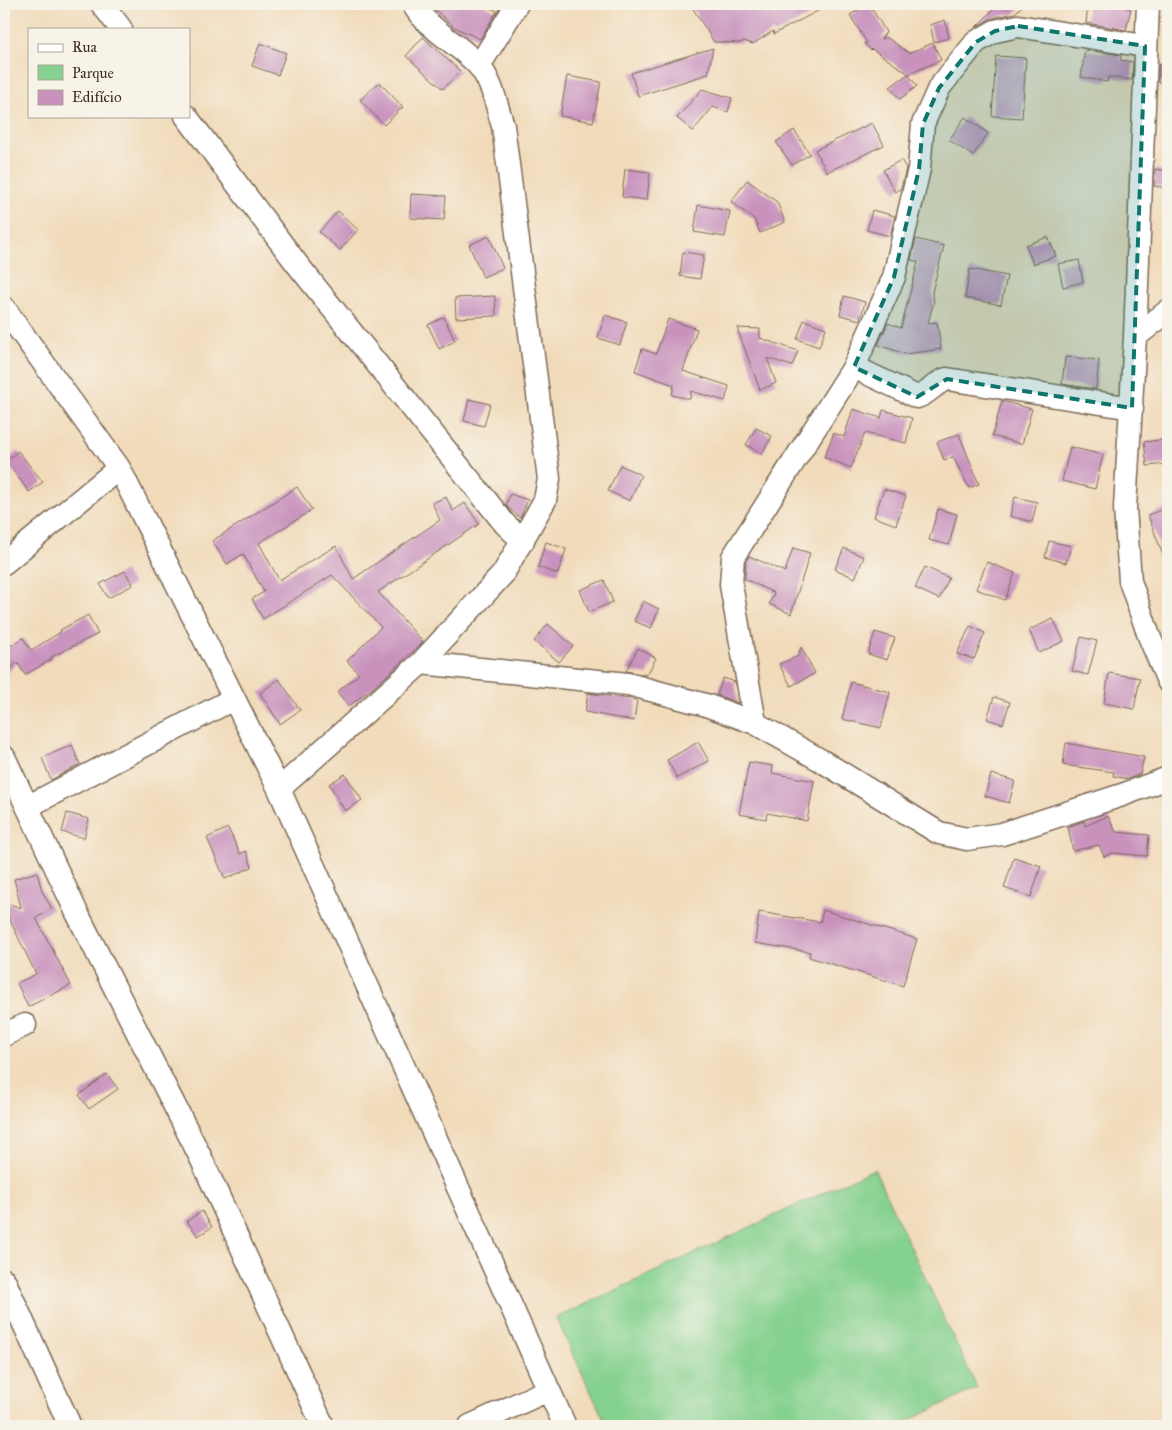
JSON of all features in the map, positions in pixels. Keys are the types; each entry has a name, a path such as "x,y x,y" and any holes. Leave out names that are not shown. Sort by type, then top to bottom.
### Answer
{"street":[{"path":"102,4 120,28"},
{"path":"279,789 421,663 503,574 545,500 549,479 503,126 491,90 480,66 445,36 413,4"},
{"path":"480,66 517,4"},
{"path":"1143,6 1145,46 1135,337 1126,508 1130,581 1149,636 1168,681"},
{"path":"755,723 731,586 733,557 854,367 894,277 919,169 923,124 939,88 976,42 995,31 1018,26 1145,46"},
{"path":"187,118 296,264 505,524 523,541"},
{"path":"1135,337 1168,311"},
{"path":"7,317 119,468 279,789 565,1426"},
{"path":"854,367 918,397 924,396 936,384 947,379 1132,408"},
{"path":"4,563 119,468"},
{"path":"421,663 628,684 706,705 755,723 822,761 939,833 967,839 1002,834 1122,796 1168,778"},
{"path":"29,806 233,699"},
{"path":"4,757 29,806 78,913 200,1156 322,1426"},
{"path":"4,1035 25,1025"},
{"path":"4,1280 70,1426"},
{"path":"470,1426 548,1390"}],"highlighted area":[{"path":"1018,26 1145,46 1132,408 947,379 917,397 854,367 894,277 919,169 923,124 939,88 976,42 995,31"}],"green space":[{"path":"874,1169 977,1388 897,1426 607,1426 556,1318"}],"building":[{"path":"429,4 482,4 497,11 480,39 454,27"},
{"path":"690,4 831,4 774,34 773,31 753,44 744,41 740,43 714,42"},
{"path":"869,4 886,32 881,39 886,37 909,53 933,43 941,60 909,74 871,50 864,43 867,43 850,15"},
{"path":"999,4 1024,4 1015,13 992,18 976,27"},
{"path":"1088,4 1123,4 1124,7 1131,9 1126,30 1086,23"},
{"path":"945,20 949,38 934,42 930,25"},
{"path":"423,37 460,71 443,89 406,56"},
{"path":"260,43 286,53 278,75 252,66"},
{"path":"713,48 708,74 638,96 631,73"},
{"path":"1085,50 1121,55 1120,60 1133,62 1132,80 1108,77 1107,82 1081,77"},
{"path":"996,56 1026,58 1022,118 992,116"},
{"path":"1159,65 1168,66 1168,82 1158,82"},
{"path":"908,74 917,86 900,99 890,87"},
{"path":"567,76 601,82 593,122 560,116"},
{"path":"379,82 403,107 384,125 360,100"},
{"path":"702,89 732,98 728,112 713,107 693,131 677,118"},
{"path":"965,117 988,133 973,156 949,140"},
{"path":"872,123 884,145 827,172 815,150"},
{"path":"794,130 810,154 792,165 776,142"},
{"path":"901,160 906,168 901,188 895,192 883,170"},
{"path":"625,169 650,172 647,200 622,197"},
{"path":"1155,169 1168,171 1168,188 1154,186"},
{"path":"747,180 777,202 785,222 760,233 754,219 731,202"},
{"path":"411,194 446,196 444,220 410,218"},
{"path":"698,205 730,211 725,237 694,232"},
{"path":"872,210 895,216 890,236 867,230"},
{"path":"338,211 358,230 340,250 319,232"},
{"path":"489,236 503,268 483,277 469,245"},
{"path":"1048,237 1056,256 1033,264 1026,245"},
{"path":"916,239 944,246 932,292 934,301 928,323 937,322 941,349 906,354 878,345 888,323 901,328 918,262 911,260"},
{"path":"683,252 704,255 700,279 680,276"},
{"path":"1079,260 1083,282 1063,287 1058,264"},
{"path":"970,269 1007,276 1001,305 965,298"},
{"path":"495,296 496,316 456,318 455,298"},
{"path":"844,296 865,302 860,320 840,315"},
{"path":"605,315 627,322 620,345 598,338"},
{"path":"444,317 455,341 439,349 428,325"},
{"path":"668,319 697,329 683,371 729,386 725,401 691,391 690,399 672,395 674,385 635,371 642,349 656,354"},
{"path":"804,320 826,328 819,347 797,339"},
{"path":"737,328 760,329 760,338 798,351 792,366 767,358 776,383 760,390"},
{"path":"1065,357 1099,360 1096,389 1062,384"},
{"path":"469,399 490,404 484,426 464,421"},
{"path":"1002,401 1032,409 1022,444 992,436"},
{"path":"853,409 881,418 883,410 912,418 906,443 865,433 851,468 824,457 834,433 844,437"},
{"path":"756,428 772,436 762,454 746,445"},
{"path":"959,434 979,484 969,488 953,457 944,460 937,442"},
{"path":"1168,439 1168,464 1147,466 1144,442"},
{"path":"1070,447 1103,455 1095,489 1062,481"},
{"path":"18,451 43,482 29,492 6,461"},
{"path":"620,465 641,475 630,501 608,491"},
{"path":"297,487 312,510 259,543 279,580 336,546 353,579 440,520 432,503 446,497 453,511 465,503 479,524 378,592 423,642 373,688 349,706 337,692 359,674 347,661 381,627 332,575 263,619 252,599 264,592 243,554 227,564 212,541"},
{"path":"884,489 906,496 896,525 874,517"},
{"path":"510,494 528,500 520,518 506,505"},
{"path":"1015,497 1037,502 1032,522 1010,516"},
{"path":"1168,507 1168,565 1167,566 1148,515"},
{"path":"938,509 957,514 949,545 929,540"},
{"path":"1049,541 1071,546 1066,563 1045,557"},
{"path":"546,542 566,549 558,574 538,567"},
{"path":"793,548 810,553 791,614 769,604 774,593 745,579 746,561 749,556 785,572"},
{"path":"844,548 864,557 855,578 835,569"},
{"path":"987,562 1015,573 1005,600 976,589"},
{"path":"925,567 949,578 939,599 915,588"},
{"path":"125,571 133,585 108,598 100,584"},
{"path":"604,580 613,602 589,612 580,590"},
{"path":"643,601 659,609 651,628 634,621"},
{"path":"88,615 98,634 51,657 52,659 25,675 17,662 4,677 4,650 23,638 31,650 61,632 60,630"},
{"path":"1053,619 1064,641 1039,653 1029,630"},
{"path":"548,624 573,646 559,662 534,641"},
{"path":"970,626 985,633 974,659 957,654"},
{"path":"875,632 895,638 887,660 868,654"},
{"path":"1081,637 1097,641 1088,675 1072,671"},
{"path":"801,647 815,673 791,686 779,664 798,656"},
{"path":"638,648 656,658 647,675 626,671"},
{"path":"1109,673 1140,678 1134,709 1104,703"},
{"path":"723,678 735,682 738,703 717,695"},
{"path":"279,679 300,710 280,724 260,693"},
{"path":"851,682 890,692 881,728 842,719"},
{"path":"588,693 637,700 634,721 585,712"},
{"path":"994,697 1010,702 1003,724 987,719"},
{"path":"698,742 709,761 677,778 667,760"},
{"path":"1066,743 1144,757 1140,774 1128,779 1113,776 1114,772 1063,765"},
{"path":"72,745 80,764 51,780 42,758"},
{"path":"749,762 773,766 772,773 814,781 807,821 767,813 766,819 739,814"},
{"path":"345,774 362,800 345,811 329,784"},
{"path":"991,774 1015,781 1009,803 985,796"},
{"path":"67,813 89,819 84,838 62,832"},
{"path":"1108,816 1116,832 1149,835 1147,856 1112,853 1104,857 1099,845 1073,851 1068,827 1084,821 1085,826"},
{"path":"228,828 240,854 246,851 252,867 225,879 207,838"},
{"path":"1014,857 1041,866 1031,897 1004,888"},
{"path":"37,872 42,891 52,909 36,918 71,985 28,1007 17,983 36,974 4,908 4,902 21,908 14,879"},
{"path":"823,910 917,939 903,986 809,957 810,952 755,943 759,912 820,922"},
{"path":"107,1074 118,1089 89,1109 79,1095"},
{"path":"202,1211 212,1227 198,1236 187,1221"}]}
